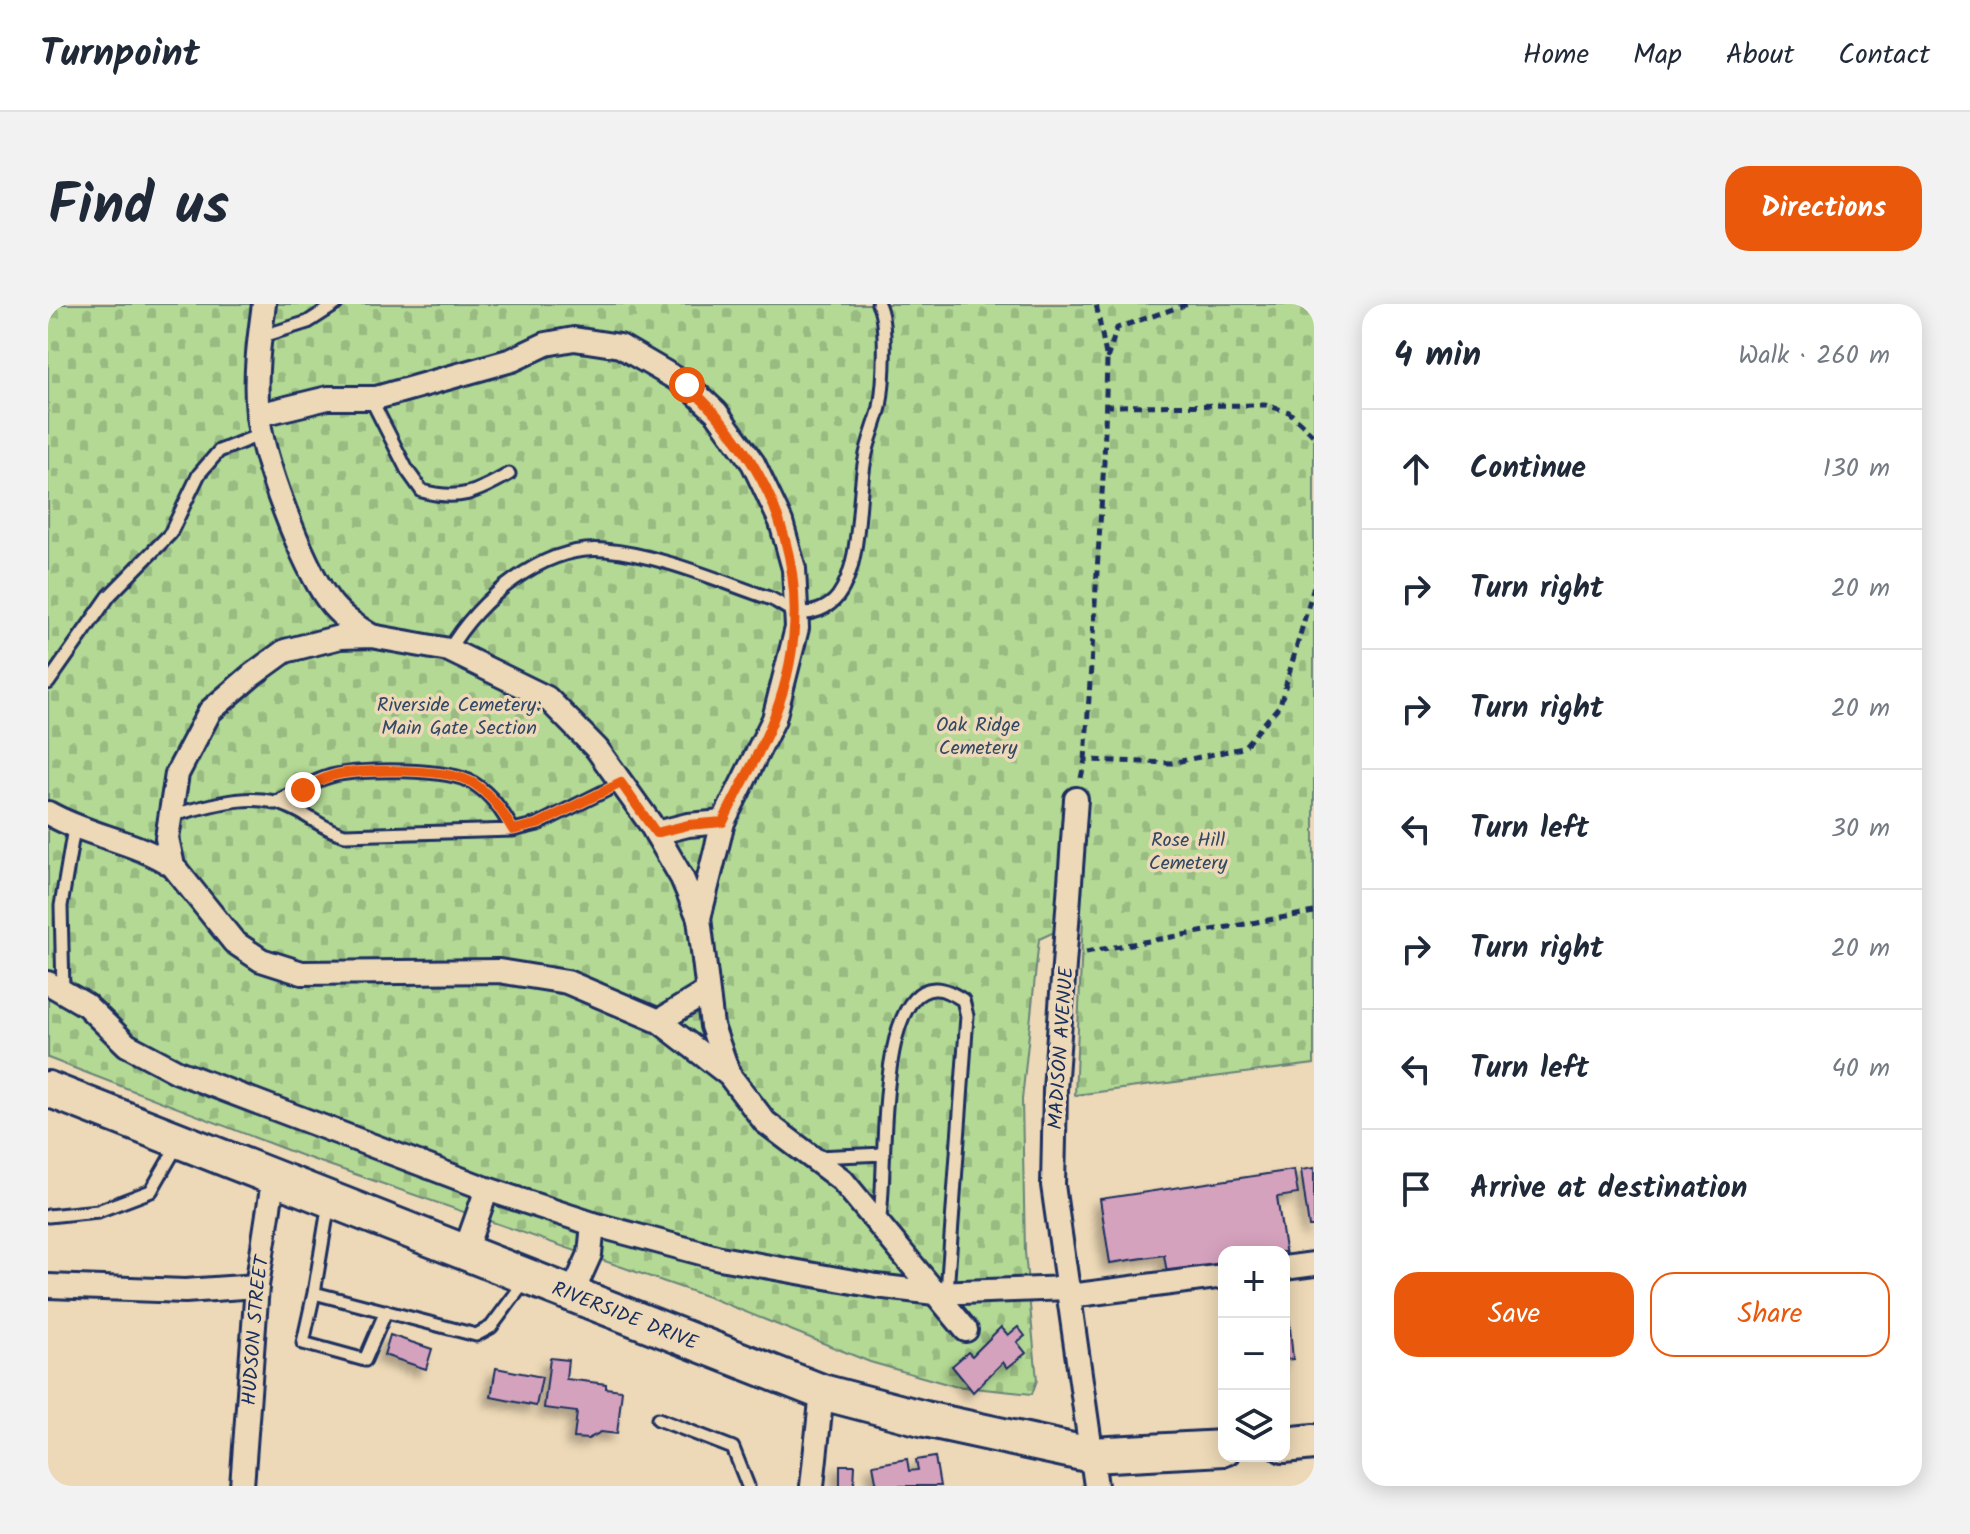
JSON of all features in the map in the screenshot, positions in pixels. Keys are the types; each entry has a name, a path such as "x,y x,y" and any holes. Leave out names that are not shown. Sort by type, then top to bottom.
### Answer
{"main road":[{"name":"RIVERSIDE DRIVE","path":"48,1089 822,1392 925,1419 1093,1470 1218,1449"},
{"path":"1290,1444 1314,1442"}],"street":[{"path":"264,304 260,338 260,424 288,512 323,592 346,619 371,636"},
{"path":"260,424 328,398 371,398 512,360 546,344 574,339 620,346 687,385 716,412 753,463 781,522 794,569 797,613 786,680 774,719 723,822 699,918"},
{"path":"302,646 319,621 323,592"},
{"path":"173,866 167,838 177,774 210,711 285,651 340,637 371,636 449,650 547,698 597,749 656,833 682,878 699,918 705,993 712,1026 729,1075"},
{"name":"MADISON AVENUE","path":"1076,799 1055,1090 1053,1185 1093,1470"},
{"path":"48,813 74,828 156,854 173,866 234,942 261,960 302,973 499,971 567,982 659,1021 729,1075 765,1122 842,1180 941,1292 966,1330"},
{"path":"656,833 688,825 723,822"},
{"path":"55,987 86,1005 127,1045 149,1059 487,1189 593,1224 794,1273 941,1292 1069,1292 1218,1277"},
{"path":"659,1021 705,993"},
{"name":"HUDSON STREET","path":"242,1486 257,1286 274,1175"},
{"path":"465,1251 487,1189"},
{"path":"572,1294 590,1254 593,1224"},
{"path":"1290,1267 1314,1264"},
{"path":"48,1286 185,1291 257,1286"},
{"path":"812,1486 822,1392"}],"lane":[{"path":"260,338 308,322 336,304"},
{"path":"449,650 466,621 495,592 531,570 572,553 602,550 638,556 773,599 797,613 824,610 839,594 850,568 859,487 880,405 883,355 878,304"},
{"path":"371,398 407,470 422,491 446,498 478,492 509,474"},
{"path":"48,683 109,596 170,534 199,474 219,451 260,424"},
{"path":"274,803 329,776 400,772 440,774 472,782 495,801 513,830"},
{"path":"172,815 240,799 286,805 332,832 345,835 513,830 538,824 621,783"},
{"path":"55,987 61,906 74,828"},
{"path":"879,1223 898,1022 918,994 934,989 948,992 963,1000 967,1016 941,1292"},
{"path":"48,1216 98,1211 151,1191 180,1140"},
{"path":"812,1157 884,1154"},
{"path":"330,1198 303,1343 365,1360 386,1311"},
{"path":"314,1293 476,1335 491,1327 528,1276"},
{"path":"658,1419 733,1448 748,1486"}],"path":[{"path":"1076,799 1085,760 1107,360 1096,304"},
{"path":"1107,360 1117,328 1188,304"},
{"path":"1105,406 1266,405 1289,412 1314,436"},
{"path":"1085,760 1171,763 1243,748 1280,705 1314,586"},
{"path":"1065,956 1314,912"}],"green space":[{"name":"Riverside Cemetery: Main Gate Section","path":"48,304 1314,304 1314,1064 1075,1095 1083,919 1039,939 1022,1100 1025,1252 1037,1380 1032,1394 954,1386 870,1362 711,1298 300,1155 48,1058"}],"building":[{"path":"1314,1168 1314,1227 1309,1227 1301,1170"},
{"path":"1294,1170 1298,1194 1277,1197 1284,1246 1218,1246 1218,1266 1167,1273 1164,1255 1110,1263 1100,1199"},
{"path":"1001,1327 1008,1335 1018,1327 1025,1336 1017,1342 1026,1353 1007,1368 1003,1362 973,1392 952,1366 968,1352 972,1356"},
{"path":"1290,1328 1293,1359 1290,1359"},
{"path":"390,1335 432,1349 426,1369 384,1355"},
{"path":"550,1358 568,1360 566,1379 606,1384 606,1388 622,1390 617,1434 601,1432 588,1439 574,1438 577,1412 544,1408"},
{"path":"496,1368 542,1377 536,1406 491,1397"},
{"path":"935,1457 940,1486 877,1486 873,1465 907,1459 909,1471 918,1470 916,1460"},
{"path":"840,1465 855,1465 854,1486 840,1486"}],"route":[{"path":"303,790 329,776 342,774 400,772 460,777 472,782 495,801 513,830 538,824 621,783 656,833 688,825 723,822 774,719 786,680 797,628 794,569 781,522 753,463 716,412 687,385"}],"park label":[{"name":"Oak Ridge Cemetery","path":"978,736"},
{"name":"Rose Hill Cemetery","path":"1188,850"}]}
